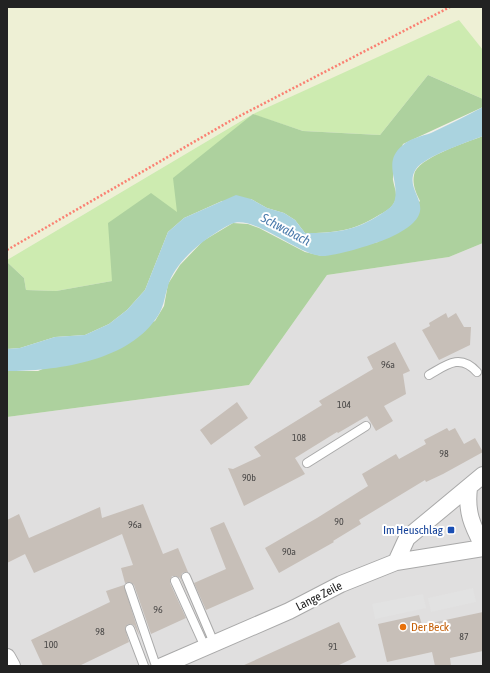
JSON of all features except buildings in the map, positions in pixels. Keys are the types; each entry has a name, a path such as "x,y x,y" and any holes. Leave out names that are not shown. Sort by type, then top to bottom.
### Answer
{"street":[{"path":"396,562 407,538 483,475"},
{"path":"469,488 467,505 474,529 483,547"},
{"name":"Lange Zeile","path":"162,666 289,611 341,584 396,562 483,547"},
{"path":"7,657 12,666"}],"lane":[{"path":"429,376 448,364 461,361 470,364 477,372"},
{"path":"307,463 366,426"},
{"path":"186,577 209,645"},
{"path":"175,581 209,645"},
{"path":"129,587 156,666"},
{"path":"130,629 144,666"}],"path":[{"path":"7,250 230,121 450,7"}],"shaded area":[{"path":"483,243 483,666 7,666 7,417 249,385 327,275 449,257"},
{"path":"473,588 476,602 431,612 428,598"},
{"path":"423,594 426,608 375,619 372,604"}],"green space":[{"path":"7,7 483,7 483,50 459,21 253,114 7,260"},
{"path":"459,20 483,50 483,99 428,75 380,135 303,131 253,114"},
{"path":"428,75 483,99 483,107 403,144 393,177 396,198 392,206 386,211 353,228 335,232 305,233 295,220 284,213 267,208 251,199 222,201 184,218 168,232 145,290 127,310 109,324 85,335 55,337 20,348 7,349 7,262 24,278 26,290 56,291 112,281 108,223 151,193 177,212 173,178 253,114 303,131 380,135"},
{"path":"251,115 177,212 112,281 56,291 26,290 24,278 7,262 7,260"},
{"path":"483,136 483,243 449,257 327,275 249,385 7,417 7,371 38,371 155,321 164,306 168,284 180,265 203,241 233,223 248,224 259,228 305,252 322,256 378,242 420,201 414,185 414,175 417,169 444,151"}],"water":[{"name":"Schwabach","path":"483,107 483,136 437,154 416,169 413,178 413,186 419,201 420,209 418,217 410,225 395,235 358,248 327,256 321,256 299,248 251,224 240,222 231,224 212,235 185,258 172,276 158,316 142,334 126,346 108,355 67,366 26,371 7,371 7,349 20,348 55,337 85,335 109,324 127,310 145,290 168,232 184,218 236,195 251,199 267,208 284,213 295,220 305,233 345,230 363,224 372,220 392,206 396,192 392,164 393,158 403,145 412,139 431,133"}],"place":[{"name":"Im Heuschlag","path":"451,530"},
{"name":"Der Beck","path":"403,627"}]}
